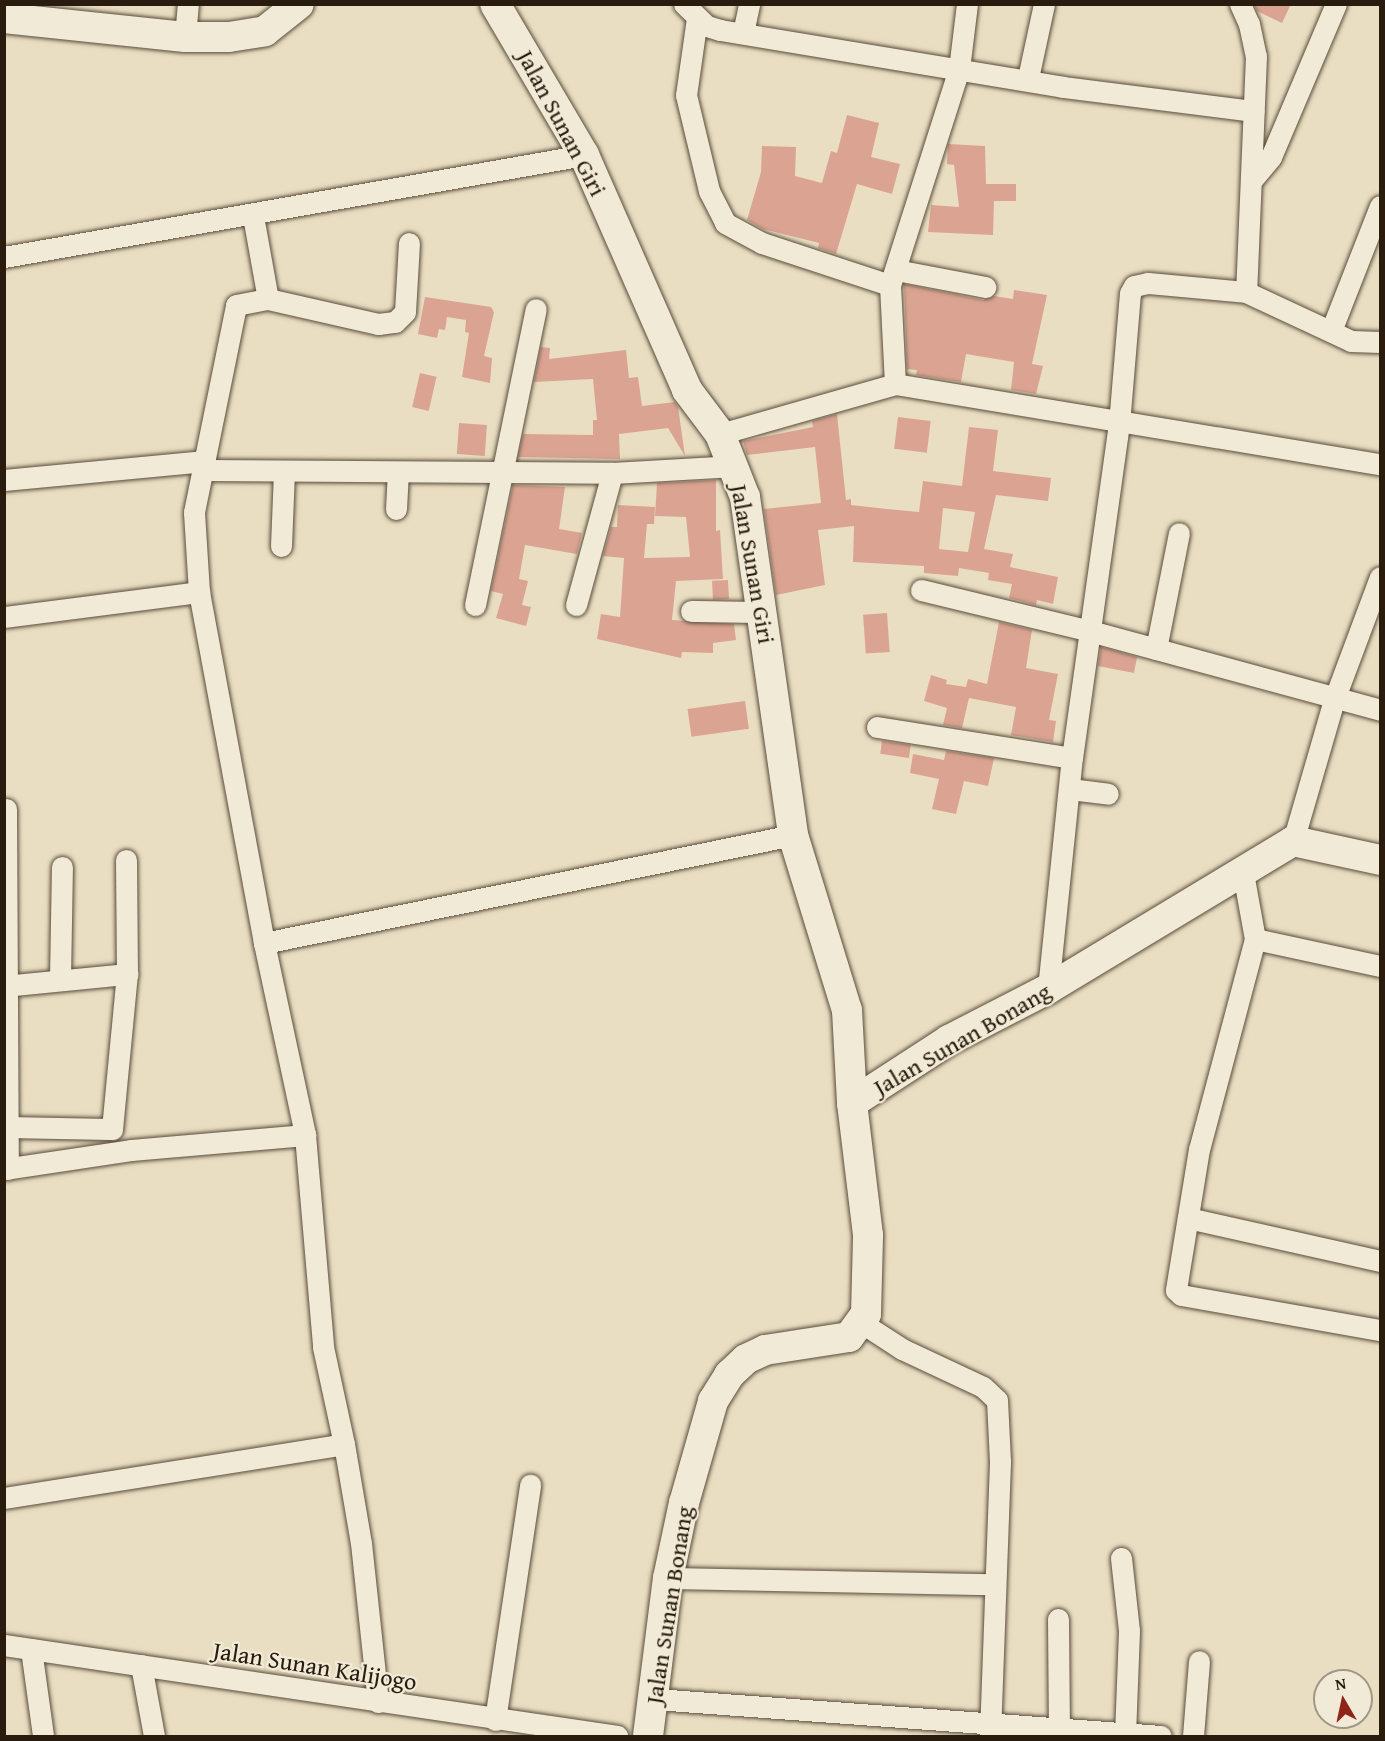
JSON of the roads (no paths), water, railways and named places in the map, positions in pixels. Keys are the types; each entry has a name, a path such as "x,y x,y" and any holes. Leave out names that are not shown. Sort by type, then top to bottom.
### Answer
{"street":[{"path":"185,37 188,4"},
{"path":"4,18 185,37 241,37 265,31 299,4"},
{"name":"Jalan Sunan Giri","path":"495,4 584,155 687,390 720,434 746,497 793,835 847,1010 852,1103"},
{"path":"743,33 749,4"},
{"path":"895,384 893,278 959,69 967,4"},
{"path":"1028,78 1044,4"},
{"path":"1251,181 1271,157 1336,4"},
{"path":"1246,292 1256,56 1247,8"},
{"path":"691,11 707,26 743,33 959,69 1028,78 1063,87 1253,111"},
{"path":"691,11 686,95 709,191 725,223 762,243 893,278 984,287"},
{"path":"4,257 253,216 584,155"},
{"path":"1331,331 1380,206"},
{"path":"253,216 267,299"},
{"path":"378,1702 361,1543 344,1444 323,1347 305,1134 264,943 199,592 192,527 236,305 267,299 378,324 395,322 405,312 409,243"},
{"path":"1048,989 1072,758 1119,424 1127,303 1134,286 1148,283 1246,292 1351,341 1380,342"},
{"path":"475,605 536,309"},
{"path":"720,434 895,384 1119,424 1380,464"},
{"path":"4,480 205,466 284,472 398,473 612,473 735,466"},
{"path":"281,546 284,472"},
{"path":"396,509 398,473"},
{"path":"576,605 612,473"},
{"path":"1156,649 1179,533"},
{"path":"1380,584 1334,700 1293,841 1380,860"},
{"path":"921,590 1090,631 1334,700 1380,710"},
{"path":"4,617 199,592"},
{"path":"691,611 763,612"},
{"path":"878,727 1072,758"},
{"path":"1070,789 1108,794"},
{"path":"6,809 6,1169 112,1153 305,1134"},
{"path":"264,943 793,835"},
{"name":"Jalan Sunan Bonang","path":"648,1737 655,1699 668,1578 702,1434 713,1401 729,1375 746,1359 765,1350 842,1339 855,1333 862,1323 869,1289 868,1236 852,1103 949,1040 1048,989 1293,841"},
{"path":"112,1153 112,1129 127,974 126,860"},
{"path":"60,979 62,867"},
{"path":"1243,873 1255,939 1199,1149 1176,1282 1181,1295 1380,1330"},
{"path":"1255,939 1380,966"},
{"path":"6,986 127,974"},
{"path":"5,1127 112,1129"},
{"path":"1188,1218 1380,1261"},
{"path":"862,1323 902,1349 983,1387 997,1400 1000,1462 993,1584 990,1730"},
{"path":"4,1498 344,1444"},
{"path":"495,1720 530,1485"},
{"path":"1121,1558 1129,1631 1125,1734"},
{"path":"668,1578 993,1584"},
{"path":"1058,1619 1059,1729"},
{"name":"Jalan Sunan Kalijogo","path":"4,1645 617,1737"},
{"path":"31,1649 43,1737"},
{"path":"1193,1737 1199,1661"},
{"path":"141,1665 154,1737"},
{"path":"655,1699 990,1730 1059,1729 1161,1737"}]}
